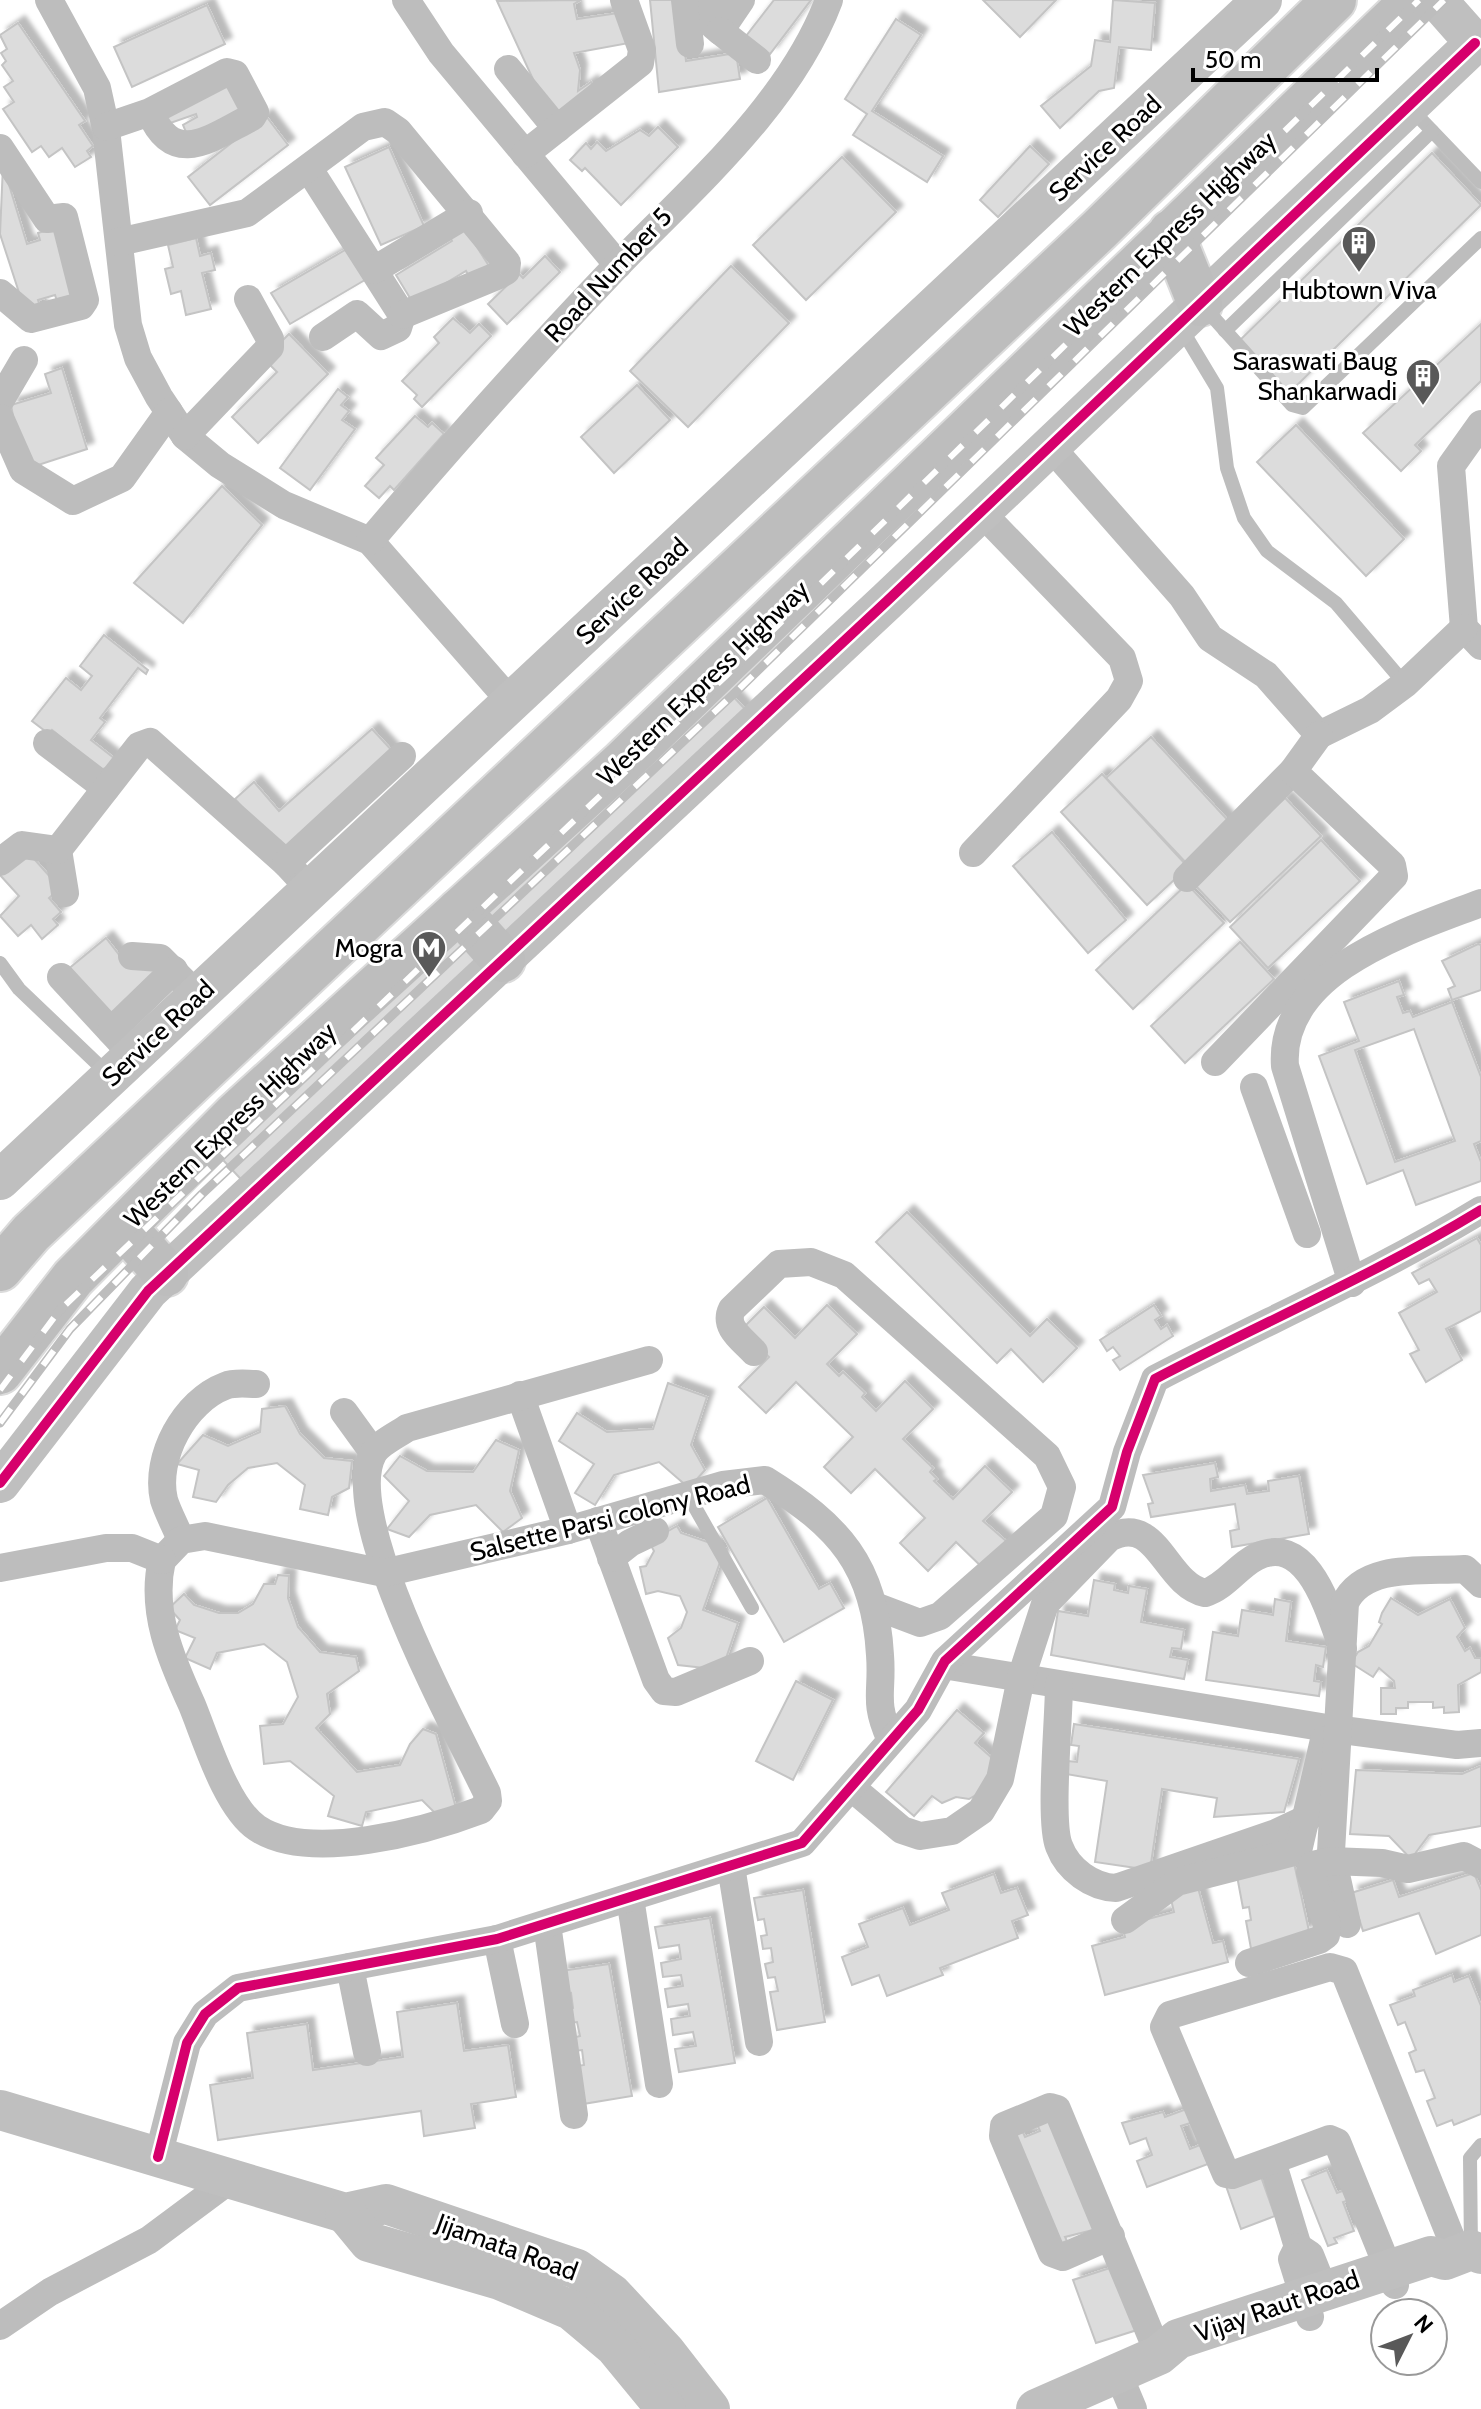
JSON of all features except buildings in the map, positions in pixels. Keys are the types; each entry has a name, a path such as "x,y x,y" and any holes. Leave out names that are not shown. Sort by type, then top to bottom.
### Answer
{"highway":[{"name":"Western Express Highway","path":"0,1269 31,1233 1088,241 1334,0"},
{"name":"Western Express Highway","path":"0,1372 73,1278 236,1114 622,763 1413,0"},
{"path":"1171,232 1201,320"},
{"path":"459,911 503,960"},
{"path":"124,1227 166,1274"}],"street":[{"path":"49,0 97,88 106,127 128,325 138,358 169,412 185,436 220,465 284,505 370,541 512,703"},
{"path":"406,0 441,53 618,265"},
{"path":"525,154 640,63 642,50 624,0"},
{"path":"685,0 690,44"},
{"path":"712,0 714,24 757,60"},
{"path":"720,31 741,0"},
{"name":"Road Number 5","path":"370,541 486,404 768,107 816,36 829,0"},
{"path":"0,1483 148,1291 1050,446 1201,320 1420,119 1479,43 1437,0"},
{"name":"Service Road","path":"0,1180 185,983 298,876 512,703 1257,1"},
{"path":"508,69 557,129"},
{"path":"106,127 150,112"},
{"path":"80,278 121,255 236,218 309,169 363,127 385,122 398,131 469,213 507,263 506,271 402,315"},
{"path":"0,148 47,219 64,217 85,300 81,306 31,319 0,293"},
{"path":"309,169 402,315 398,328 381,336 357,314 323,337"},
{"path":"374,270 469,213"},
{"path":"185,436 270,347 270,339 248,299"},
{"path":"0,401 24,360"},
{"path":"0,418 23,470 73,501 122,478 169,412"},
{"path":"1187,878 1293,771 1319,735 1370,710 1473,637 1451,466 1481,424"},
{"path":"1050,446 1182,596 1210,638 1266,675 1319,735"},
{"path":"973,853 1119,699 1129,681 1122,658 981,512"},
{"path":"65,893 58,850 139,746 150,742 298,876 402,756"},
{"path":"47,743 106,788"},
{"path":"1215,1062 1394,876 1392,865 1293,771"},
{"path":"0,862 22,845 58,850"},
{"path":"1352,1283 1285,1066 1284,1045 1304,1005 1356,955 1481,903"},
{"path":"132,956 160,958 185,983"},
{"path":"61,977 118,1055"},
{"path":"1254,1087 1307,1234"},
{"path":"1280,1157 1310,1147"},
{"path":"158,2157 187,2043 205,2014 238,1988 497,1939 802,1843 852,1788 890,1738 918,1710 943,1665 1112,1507 1127,1452 1155,1379 1265,1321 1352,1283 1481,1210"},
{"path":"754,1352 730,1327 728,1316 779,1264 811,1262 844,1275 1047,1456 1062,1487 1054,1516 940,1616 920,1623 875,1606"},
{"path":"256,1384 237,1384 219,1389 196,1406 173,1437 163,1475 171,1550 157,1582 160,1621 233,1801 256,1827 292,1842 378,1839 475,1812 488,1801 384,1573 364,1484 373,1452 407,1428 649,1360"},
{"path":"520,1395 568,1530"},
{"path":"344,1412 373,1452"},
{"name":"Salsette Parsi colony Road","path":"0,1568 106,1548 171,1550 205,1536 384,1573 568,1530 723,1485 765,1480 825,1523 857,1560 875,1606 881,1658 877,1700 890,1738"},
{"path":"598,1521 656,1680 664,1691 676,1692 750,1661"},
{"path":"611,1558 630,1543 655,1531"},
{"path":"852,1788 902,1830 937,1835 981,1811 1000,1779 1021,1678 1045,1604 1109,1538 1128,1531 1145,1535 1182,1583 1205,1593 1256,1557 1276,1552 1290,1555 1312,1575 1343,1649"},
{"path":"1347,1924 1331,1861 1333,1728 1343,1649 1345,1603 1355,1587 1374,1575 1465,1569 1481,1584"},
{"path":"943,1665 1333,1728 1457,1745 1481,1743"},
{"path":"1059,1685 1056,1833 1067,1860 1096,1886 1116,1888 1276,1833 1308,1818"},
{"path":"1125,1920 1177,1882 1294,1854 1300,1849 1333,1728"},
{"path":"1249,1963 1324,1938 1327,1925 1309,1869 1331,1861 1382,1863 1408,1869 1464,1856 1481,1865"},
{"path":"731,1866 759,2042"},
{"path":"630,1898 659,2084"},
{"path":"547,1924 574,2115"},
{"path":"497,1939 515,2024"},
{"path":"350,1967 367,2052"},
{"path":"1388,2276 1337,2142 1330,2139 1232,2175 1226,2174 1164,2027 1170,2015 1330,1967 1344,1971 1464,2255"},
{"path":"1111,2236 1063,2257 1052,2253 1003,2136 1004,2126 1050,2107 1057,2109 1111,2236 1159,2355"},
{"name":"Jijamata Road","path":"0,2110 345,2213 386,2204 577,2269 612,2294 665,2351 710,2409"},
{"path":"1313,2301 1292,2259 1298,2247 1273,2172 1331,2154 1388,2276"},
{"path":"0,2326 50,2292 149,2240 231,2179"},
{"name":"Jijamata Road","path":"345,2213 369,2242 500,2280 571,2310 615,2347 666,2409"},
{"name":"Vijay Raut Road","path":"1036,2409 1159,2355 1178,2339 1313,2301 1388,2276 1431,2256 1464,2255"},
{"path":"1117,2371 1133,2409"}],"lane":[{"path":"1420,119 1481,182"},
{"path":"1201,320 1292,405 1303,408 1481,238"},
{"path":"1201,320 1217,388 1227,468 1244,518 1267,551 1336,603 1405,684"},
{"path":"0,963 19,989 118,1055"},
{"path":"688,1495 752,1608"},
{"path":"1464,2255 1470,2158 1481,2145"}],"railway":[{"path":"0,1390 59,1311 727,675 1419,0"},
{"path":"0,1423 70,1329 202,1194 740,688 1444,0"}],"cycle path":[{"path":"0,1483 148,1291 887,601 1475,43"},
{"path":"158,2157 187,2043 205,2014 238,1988 497,1939 802,1843 918,1710 945,1661 1112,1507 1127,1452 1155,1379 1360,1277 1481,1210"}],"place":[{"name":"Hubtown Viva","path":"1359,274"},
{"name":"Saraswati Baug Shankarwadi","path":"1423,407"},
{"name":"Mogra","path":"429,979"}]}
